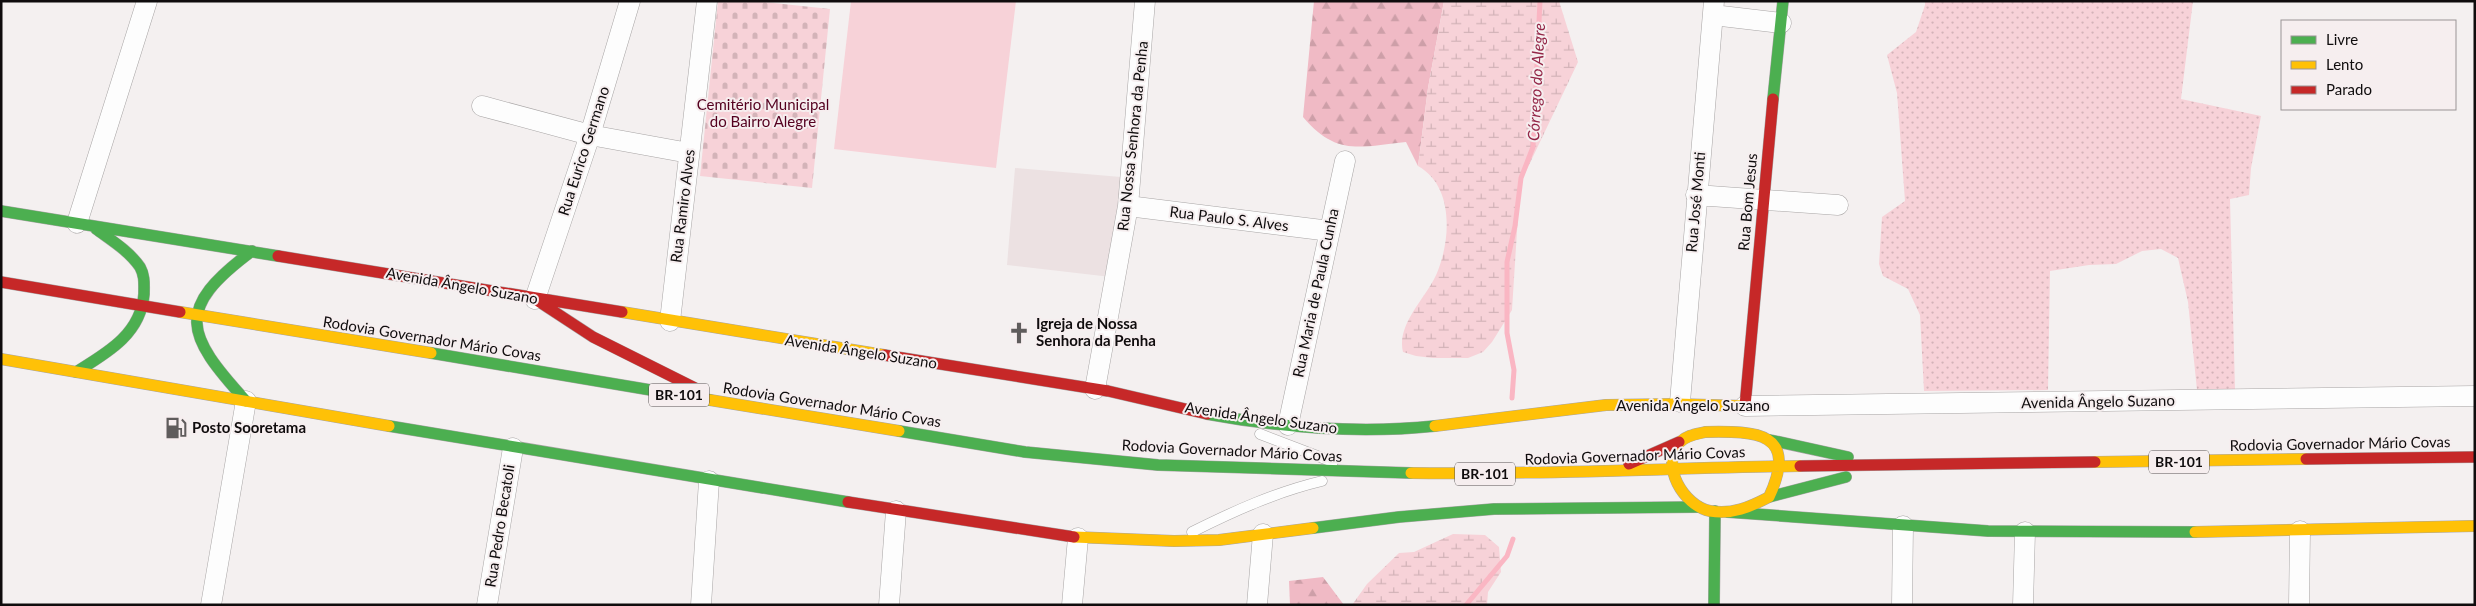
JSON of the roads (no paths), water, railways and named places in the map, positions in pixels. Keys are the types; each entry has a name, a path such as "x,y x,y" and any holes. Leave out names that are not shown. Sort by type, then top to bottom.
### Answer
{"main road":[{"name":"Rua Bom Jesus","path":"1745,406 1762,200 1783,1"},
{"name":"Avenida Ângelo Suzano","path":"1,211 252,251 670,322 1095,389 1202,413 1288,425 1335,430 1378,430 1452,425 1559,409 1680,402 1745,406"},
{"path":"76,372 112,348 138,323 145,306 143,274 126,252 84,224"},
{"path":"246,401 218,372 201,345 196,331 195,315 203,296 226,269 252,251"},
{"name":"Rodovia Governador Mário Covas","path":"1,282 1025,452 1158,465 1360,472 1490,474 1610,472 1672,468 2475,457"},
{"path":"535,299 563,319 592,336 724,402"},
{"path":"1,359 709,481 1078,538 1174,542 1219,540 1399,517 1494,509 1699,507 1715,511 1903,526 2025,532 2300,531 2475,526"},
{"path":"1721,432 1745,406 1765,437 1778,452 1781,467 1769,497"},
{"path":"1610,472 1679,442 1690,435 1721,432 1765,437 1883,466"},
{"path":"1679,442 1673,455 1672,468 1688,499 1699,507"},
{"path":"1727,512 1749,508 1769,497 1883,466"},
{"path":"1610,472 1681,488"},
{"path":"1714,605 1715,511"}],"street":[{"path":"84,224 147,1"},
{"name":"Rua Eurico Germano","path":"535,299 590,135 630,1"},
{"name":"Rua Ramiro Alves","path":"670,322 706,1"},
{"name":"Rua Nossa Senhora da Penha","path":"1095,389 1128,206 1145,1"},
{"path":"1714,8 1781,23"},
{"name":"Rua José Monti","path":"1680,402 1696,195 1714,8"},
{"path":"482,106 590,135 689,153"},
{"name":"Rua Maria de Paula Cunha","path":"1288,425 1345,161"},
{"path":"1696,195 1838,205"},
{"name":"Rua Paulo S. Alves","path":"1128,206 1330,231"},
{"name":"Avenida Ângelo Suzano","path":"1745,406 2475,396"},
{"path":"211,605 246,401"},
{"name":"Rua Pedro Becatoli","path":"487,605 513,448"},
{"path":"701,605 709,481"},
{"path":"888,605 896,511"},
{"path":"1902,605 1903,526"},
{"path":"2299,605 2300,531"},
{"path":"2023,605 2025,532"},
{"path":"1257,605 1262,534"},
{"path":"1072,605 1078,538"}],"lane":[{"path":"1202,413 1360,472"},
{"path":"1174,542 1234,511 1287,491 1360,472"}],"waterway":[{"name":"Córrego do Alegre","path":"1512,398 1514,370 1507,333 1507,262 1515,226 1521,178 1533,147 1540,1"},
{"name":"Córrego do Alegre","path":"1466,605 1507,556 1513,539"}],"place":[{"name":"Igreja de Nossa Senhora da Penha","path":"1019,333"},
{"name":"Posto Sooretama","path":"176,428"}],"park label":[{"name":"Cemitério Municipal do Bairro Alegre","path":"763,114"}]}
